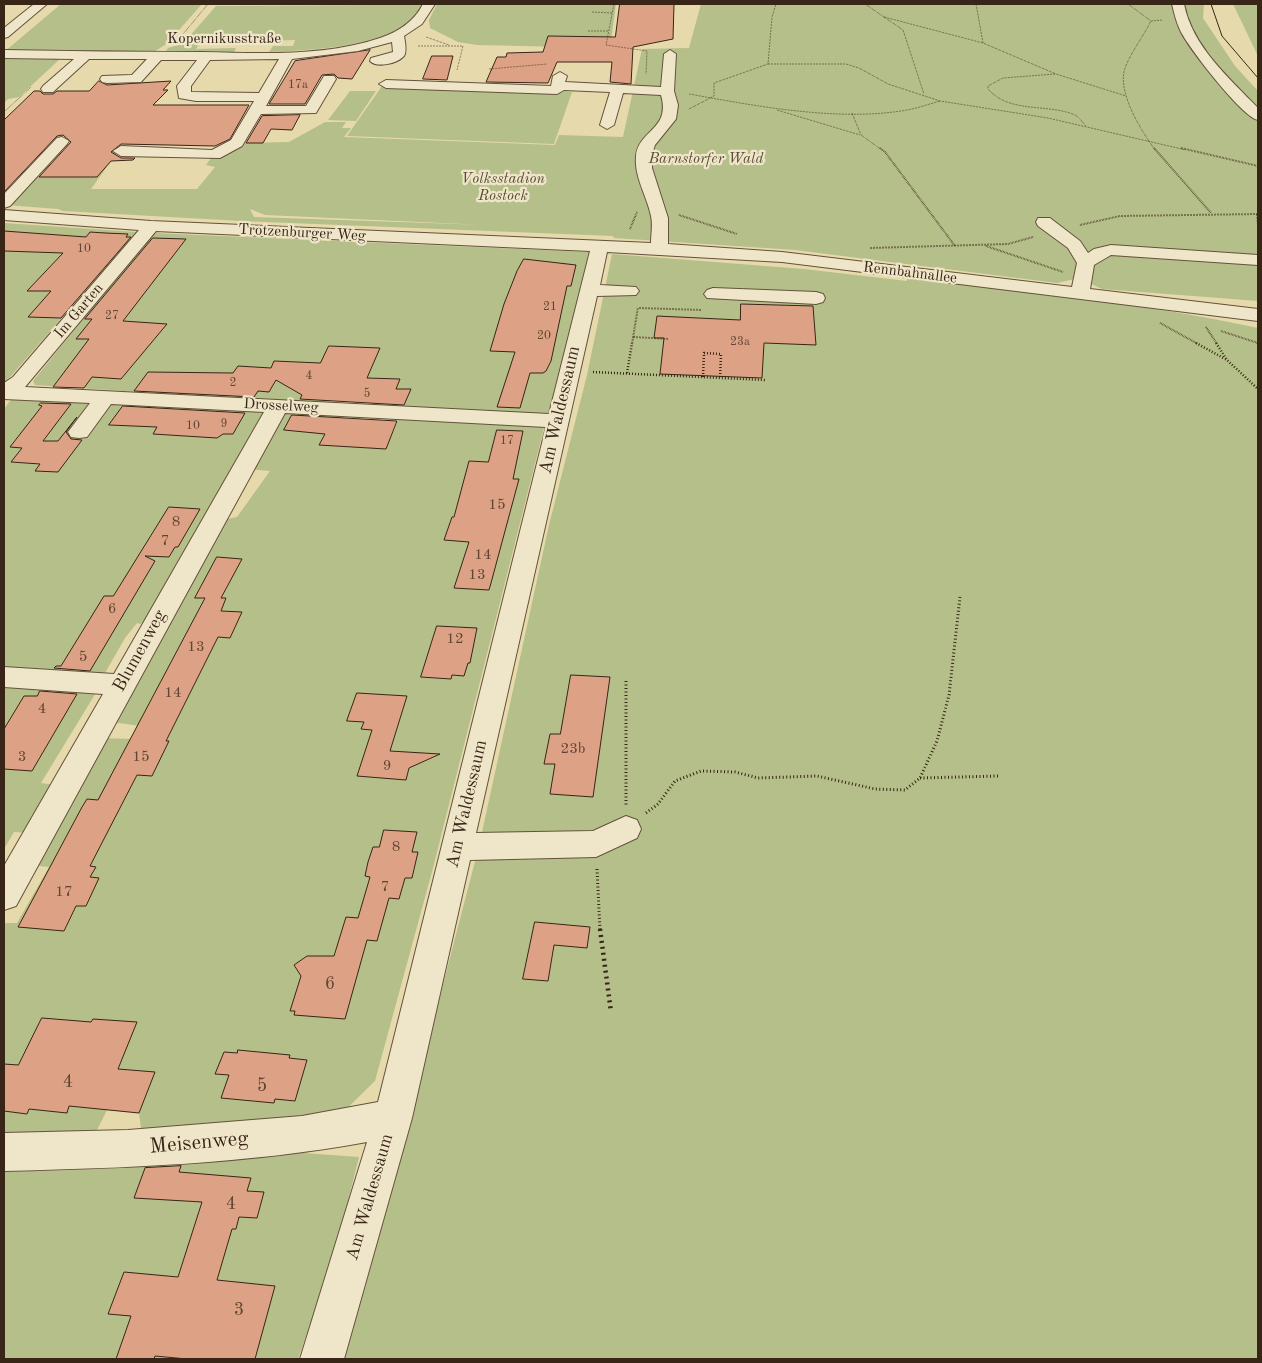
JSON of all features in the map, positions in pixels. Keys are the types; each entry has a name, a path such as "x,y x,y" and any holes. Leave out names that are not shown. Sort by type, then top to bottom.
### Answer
{"street":[{"path":"4,34 41,4"},
{"path":"376,61 387,60 399,54 402,32 422,16 429,4"},
{"path":"1178,4 1180,18 1189,36 1258,116"},
{"name":"Kopernikusstraße","path":"4,54 288,55 342,49 402,32"},
{"path":"659,248 660,218 657,203 644,168 644,154 648,144 668,119 671,105 667,91 670,54"},
{"path":"48,89 86,55"},
{"path":"121,151 215,155 231,148 237,143 288,55"},
{"path":"107,79 136,79 157,56"},
{"path":"207,56 184,86 184,95 196,97 265,97"},
{"path":"386,84 557,90 558,75 618,88 667,91"},
{"path":"257,110 311,110 329,79"},
{"path":"607,125 618,88"},
{"path":"4,203 62,141"},
{"name":"Trotzenburger Weg","path":"4,215 151,226 599,248"},
{"name":"Im Garten","path":"4,393 20,381 151,226"},
{"path":"1050,226 1074,245 1086,263"},
{"name":"Rennbahnallee","path":"599,248 659,248 782,257 1081,289 1220,311 1258,314"},
{"name":"Am Waldessaum","path":"322,1359 394,1118 599,248"},
{"path":"1081,289 1086,263 1100,253 1111,250 1258,260"},
{"path":"589,290 635,296"},
{"path":"710,302 816,298"},
{"name":"Rennbahnallee","path":"1220,311 1258,322"},
{"name":"Drosselweg","path":"4,393 106,396 558,420"},
{"path":"79,432 106,396"},
{"name":"Blumenweg","path":"4,896 278,406"},
{"path":"4,676 121,685"},
{"path":"457,847 596,844 626,829"},
{"name":"Meisenweg","path":"4,1152 128,1149 302,1135 394,1118"}],"path":[{"path":"157,56 165,46 178,39 208,4"},
{"path":"614,4 606,45 647,51 644,90"},
{"path":"768,64 772,17 776,4"},
{"path":"857,4 865,4 903,30 924,94"},
{"path":"976,4 983,43"},
{"path":"1128,4 1151,21 1124,71 1126,96 1145,139 1211,214"},
{"path":"592,12 612,13"},
{"path":"884,17 983,43 1056,74 1126,96"},
{"path":"588,31 609,31"},
{"path":"402,32 452,46"},
{"path":"451,87 463,46"},
{"path":"456,73 530,64 558,75"},
{"path":"714,96 714,83 768,64 846,64 859,68 888,84 940,100 1087,126 1258,166"},
{"path":"1056,74 1003,78 988,86 988,89 994,96 1012,104 1076,115 1087,126"},
{"path":"667,91 714,96 772,109 861,135 885,152 956,246"},
{"path":"772,109 852,113 906,110 940,100"},
{"path":"852,113 861,135"},
{"path":"657,203 692,221 745,236"},
{"path":"869,248 1008,244 1050,226 1120,216 1258,214 1258,225"},
{"path":"983,245 1074,277 1081,289"},
{"path":"627,373 633,337 635,296"},
{"path":"659,308 710,302"},
{"path":"1153,319 1227,360"},
{"path":"1205,326 1227,360 1258,389"},
{"path":"633,337 669,339"},
{"path":"703,377 704,353 721,354 720,378"},
{"path":"588,372 765,380"},
{"path":"626,829 658,804 675,781 701,771 735,772 758,778 818,776 875,789 905,790 920,778 937,740 949,695 960,597"},
{"path":"626,681 626,829"},
{"path":"920,778 998,776"},
{"path":"596,844 601,940 611,1012"}],"green space":[{"path":"61,4 202,4 172,38 174,39 154,52 4,52"},
{"path":"217,4 424,4 414,19 398,30 356,44 332,48 269,52 273,46 293,46 295,40 200,43 196,49 236,48 234,52 165,52 168,48 203,38 188,38 216,6 386,5"},
{"path":"437,4 616,4 610,48 477,45 458,42 430,28 429,20"},
{"name":"Barnstorfer Wald","path":"701,4 1204,4 1203,18 1235,66 1258,91 1258,256 1255,258 1258,263 1258,301 1102,289 1079,278 1057,283 795,250 614,238 613,236 241,221 63,211 6,205 37,177 64,177 99,146 122,146 91,189 197,189 215,167 206,165 211,158 243,143 289,142 325,122 346,122 342,128 351,128 344,137 555,145 559,135 623,137 642,49 689,48","holes":["250,209 265,215 486,225 254,217"]},
{"path":"1233,4 1258,4 1258,55 1256,52"},
{"path":"61,58 19,97 8,99 4,103 4,59"},
{"path":"382,86 572,92 554,144 347,136"},
{"path":"350,91 376,91 356,121 328,120"},
{"path":"4,223 137,232 4,384"},
{"path":"153,233 589,252 549,415 373,407 370,401 333,399 329,405 35,385 33,381"},
{"path":"612,254 804,269 907,281 907,278 1083,298 1171,311 1258,328 1258,1359 331,1359 407,1123 479,846 549,525 587,375"},
{"path":"13,397 270,409 155,615 140,624 137,623 125,638 101,680 4,673 4,409"},
{"path":"281,411 342,414 339,421 373,436 391,437 400,416 545,424 433,868 375,1081 334,1121 142,1136 139,1113 107,1110 94,1136 4,1137 4,923 17,923 49,867 28,865 99,738 135,739 141,726 111,722 226,519 237,517 270,471 247,469"},
{"path":"4,680 100,686 41,783 57,785 31,833 14,832 4,849"},
{"path":"243,1153 304,1153 359,1157 334,1257 298,1359 4,1359 4,1161"}],"building":[{"path":"620,4 674,4 673,39 633,47 631,84 610,82 612,62 557,62 548,83 486,82 497,57 506,57 507,53 543,52 548,36 615,37"},
{"path":"370,50 352,79 338,78 334,74 322,75 305,104 269,104 295,61"},
{"path":"432,56 453,56 447,80 423,79"},
{"path":"99,81 107,85 171,81 163,90 168,90 153,105 249,105 230,139 215,146 121,144 111,152 121,158 135,158 133,160 111,161 97,177 39,177 71,142 63,135 57,136 4,192 4,120 34,91 40,91 43,94 53,94 57,91 89,91"},
{"path":"300,115 292,130 271,129 263,143 246,143 262,116"},
{"path":"4,231 86,237 90,232 128,234 126,237 131,237 61,318 28,317 51,291 27,291 63,253 4,251"},
{"path":"153,238 186,239 123,321 167,324 121,379 92,377 84,388 53,387 89,339 76,339 92,319 85,319"},
{"path":"524,259 576,265 571,286 567,286 551,361 546,371 543,373 530,373 520,408 497,407 515,352 490,351 504,304 517,271"},
{"path":"741,304 813,306 816,345 764,343 762,378 660,374 664,338 654,338 657,316 740,320"},
{"path":"329,346 380,348 367,378 400,379 396,389 411,389 404,405 300,399 302,395 276,380 269,392 258,391 254,397 134,391 148,372 233,373 238,366 271,368 274,361 320,363"},
{"path":"41,403 71,404 43,441 58,441 77,417 66,432 71,439 82,440 58,472 35,471 40,464 11,462 22,448 10,447 42,406 39,405"},
{"path":"123,406 245,413 233,434 223,434 217,438 153,434 157,427 109,425"},
{"path":"292,415 397,421 386,449 319,445 325,434 284,430"},
{"path":"497,430 523,431 513,479 519,479 491,583 489,590 454,588 469,542 444,540 452,517 454,517 469,461 488,462"},
{"path":"169,507 200,509 178,547 175,547 169,557 145,556 155,561 90,671 54,668 61,666 104,596 113,596"},
{"path":"217,557 242,559 221,598 226,598 221,611 242,612 230,638 218,637 166,741 169,741 152,776 137,775 90,866 96,867 90,877 99,878 86,906 76,906 64,931 18,927 87,799 98,800 205,598 195,598"},
{"path":"437,626 477,628 470,663 468,663 464,676 452,675 451,679 421,677"},
{"path":"571,675 610,677 593,797 550,794 555,764 544,764 550,734 560,734"},
{"path":"40,691 77,694 32,771 4,769 4,729 24,696 37,696"},
{"path":"357,693 407,696 390,751 440,754 409,768 406,780 357,776 372,730 361,729 364,722 347,721"},
{"path":"384,830 417,832 412,852 418,852 412,878 405,878 399,899 389,898 377,941 367,940 345,1019 294,1015 295,1011 290,1011 301,976 294,965 307,956 334,956 346,917 358,918 370,877 365,876 368,862 373,847 379,847"},
{"path":"535,922 590,927 587,948 554,945 548,981 523,979"},
{"path":"42,1018 91,1022 93,1019 137,1022 118,1069 155,1072 139,1113 69,1106 67,1113 29,1109 27,1114 4,1111 4,1064 18,1065"},
{"path":"238,1050 290,1055 289,1058 307,1060 295,1101 275,1099 274,1103 221,1098 229,1075 215,1074 224,1052 237,1053"},
{"path":"181,1166 179,1172 251,1178 247,1191 264,1192 257,1218 239,1217 236,1229 232,1229 217,1280 275,1286 255,1359 187,1359 155,1356 154,1359 116,1359 131,1316 108,1314 124,1272 178,1277 202,1202 134,1198 145,1168"}],"tram line":[{"path":"1211,4 1222,36 1258,78"}],"park label":[{"name":"Volksstadion Rostock","path":"503,188"}]}
